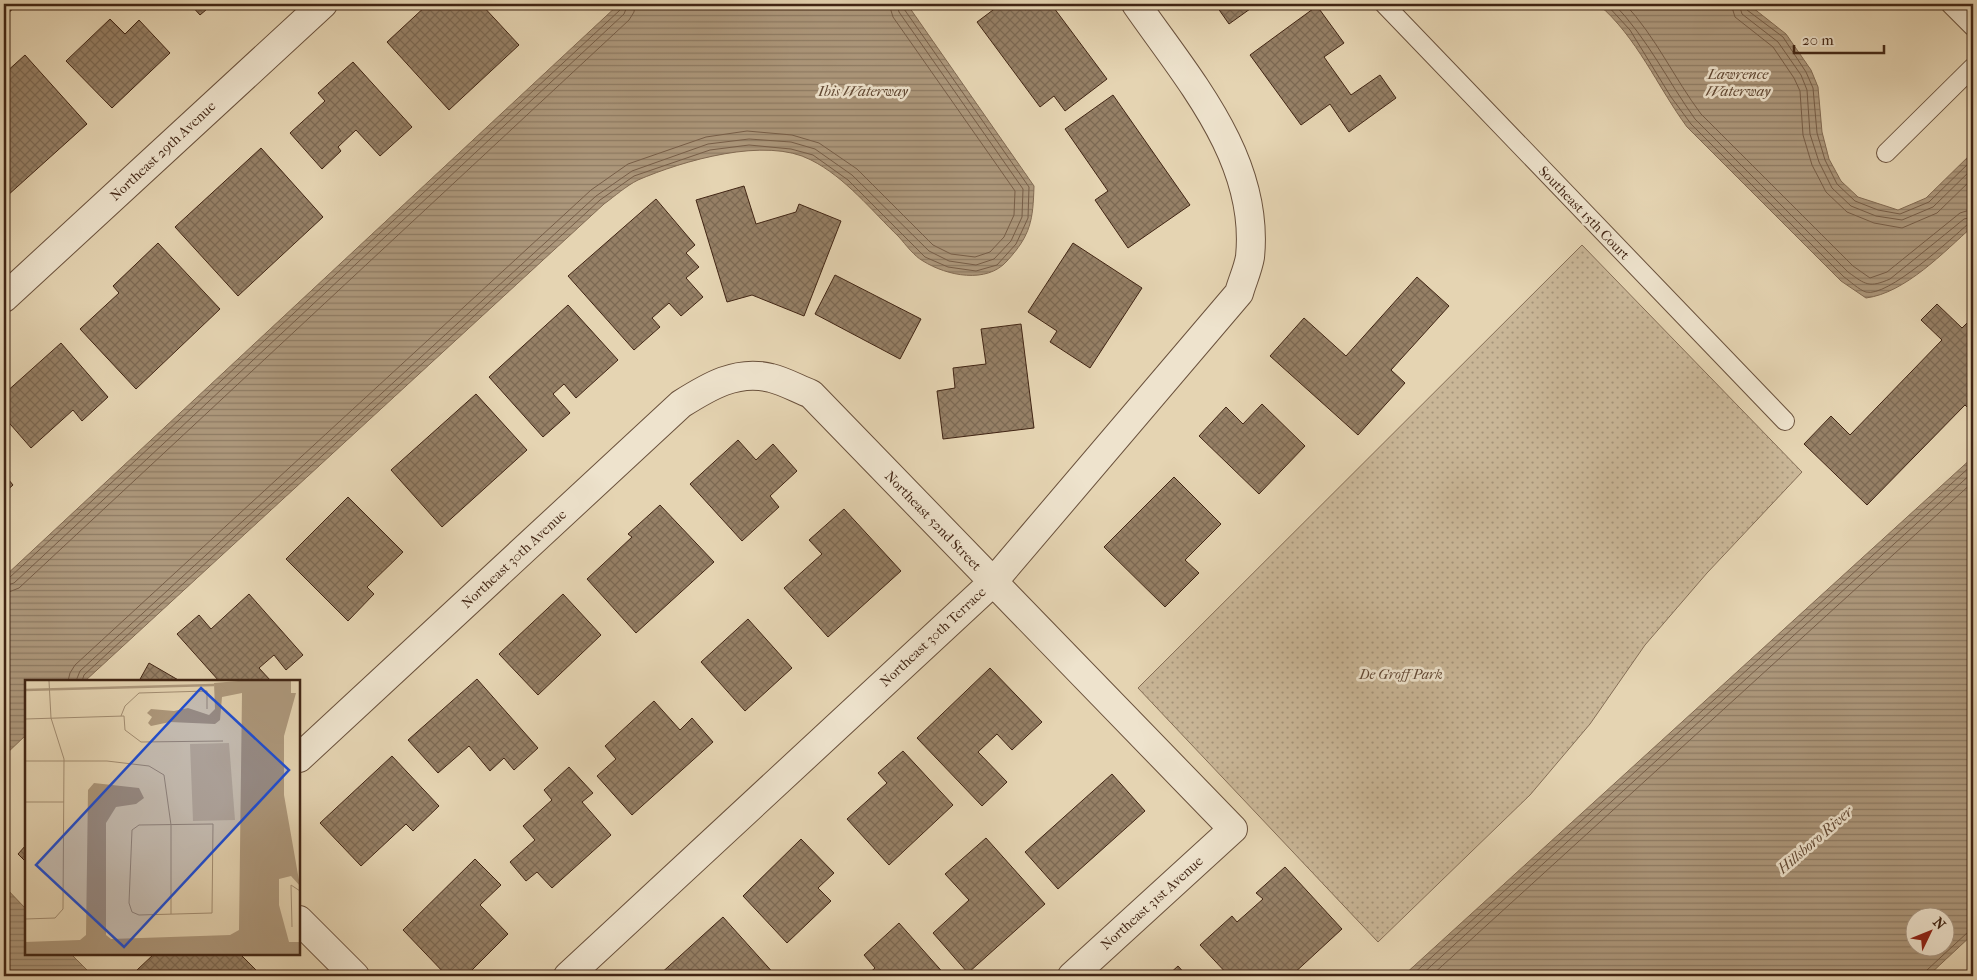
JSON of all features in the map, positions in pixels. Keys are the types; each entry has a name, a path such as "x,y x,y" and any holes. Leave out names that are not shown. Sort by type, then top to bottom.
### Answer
{"street":[{"name":"Northeast 29th Avenue","path":"4,298 322,4"},
{"name":"Northeast 30th Terrace","path":"568,976 993,582 1238,294 1250,258 1249,210 1235,160 1217,121 1136,4"},
{"name":"Northeast 52nd Street","path":"740,376 770,378 811,394 1233,829"},
{"name":"Northeast 30th Avenue","path":"300,757 681,404 713,384 740,376"},
{"name":"Northeast 31st Avenue","path":"1072,976 1233,829"},
{"path":"300,921 355,976"}],"lane":[{"name":"Southeast 15th Court","path":"1384,4 1785,421"},
{"path":"1950,4 1973,27"},
{"path":"1886,152 1973,67"}],"green space":[{"name":"De Groff Park","path":"1582,245 1802,472 1707,573 1645,645 1590,724 1530,795 1378,942 1138,688"}],"water":[{"name":"Ibis Waterway","path":"619,4 907,4 1034,186 1033,208 1029,226 1026,235 1015,252 999,268 989,273 966,275 943,271 923,261 847,185 811,160 792,153 771,150 724,154 677,165 638,180 604,204 86,680 25,680 25,736 4,756 4,577"},
{"name":"Lawrence Waterway","path":"1598,4 1748,4 1786,34 1811,70 1818,87 1822,132 1829,159 1841,181 1858,197 1898,210 1926,198 1973,152 1973,226 1937,259 1909,280 1881,295 1866,298 1841,281 1687,127 1624,31"},
{"name":"Hillsboro River","path":"1973,457 1973,934 1954,952 1954,908 1904,908 1904,958 1947,958 1928,976 1403,976"},
{"path":"4,886 25,908 25,955 72,955 93,976 4,976"}],"building":[{"path":"4,4 18,4 5,16"},
{"path":"190,4 213,4 200,15"},
{"path":"428,4 481,4 519,45 449,110 387,42"},
{"path":"1001,4 1021,4 1025,10 1034,4 1051,4 1107,79 1065,111 1054,96 1040,107 977,22"},
{"path":"1215,4 1257,4 1229,24"},
{"path":"1317,6 1344,43 1324,57 1351,95 1380,75 1396,98 1349,132 1330,104 1301,125 1250,55"},
{"path":"110,19 125,34 139,20 170,53 112,108 66,61"},
{"path":"25,55 87,124 7,196 4,193 4,74"},
{"path":"353,62 412,127 380,156 356,130 338,147 341,151 322,169 290,133 325,101 318,93"},
{"path":"1113,95 1190,205 1128,248 1095,200 1108,191 1065,129"},
{"path":"261,148 323,217 238,296 175,227"},
{"path":"744,186 756,224 796,212 799,204 841,221 804,316 752,295 727,302 696,200"},
{"path":"656,199 695,245 686,253 699,267 686,278 703,297 681,316 669,303 652,318 660,327 634,350 568,276"},
{"path":"158,243 220,309 136,389 80,329 119,293 113,286"},
{"path":"1073,243 1142,288 1090,368 1050,342 1057,331 1028,312"},
{"path":"835,275 921,319 900,359 815,314"},
{"path":"1417,277 1449,306 1391,370 1405,383 1358,435 1270,356 1304,318 1346,356"},
{"path":"1937,304 1962,328 1973,317 1973,407 1970,410 1965,405 1867,505 1804,444 1831,416 1850,435 1942,340 1921,320"},
{"path":"568,305 618,360 576,398 564,384 553,394 570,413 543,437 489,377"},
{"path":"1021,324 1034,428 943,439 937,391 955,388 953,368 986,364 981,329"},
{"path":"61,343 108,397 82,421 73,410 31,448 4,417 4,394"},
{"path":"476,394 527,450 442,527 391,470"},
{"path":"1262,404 1305,446 1259,494 1199,436 1226,407 1243,424"},
{"path":"738,440 756,460 773,444 797,471 770,496 779,507 742,541 690,484"},
{"path":"4,474 13,485 4,493"},
{"path":"1174,477 1221,524 1185,560 1199,573 1165,607 1104,547"},
{"path":"348,497 403,552 367,587 374,594 348,621 286,559"},
{"path":"660,505 714,562 636,633 587,579 632,537 628,534"},
{"path":"844,509 901,571 828,637 784,588 822,554 809,540"},
{"path":"249,594 303,655 286,670 274,655 259,668 270,680 218,680 177,634 199,615 211,629"},
{"path":"563,594 601,635 538,695 499,654"},
{"path":"748,619 792,668 745,711 701,662"},
{"path":"149,663 178,680 140,680"},
{"path":"990,668 1042,722 1012,750 997,734 978,752 1007,782 982,806 917,738"},
{"path":"477,679 538,748 514,770 504,758 490,771 469,746 438,773 408,740"},
{"path":"654,701 680,730 692,718 713,742 632,815 597,776 616,759 605,746"},
{"path":"903,751 953,805 889,865 847,819 887,783 878,773"},
{"path":"392,756 439,806 413,831 406,824 361,866 320,823"},
{"path":"569,767 593,793 582,802 611,835 552,888 537,872 526,881 510,862 535,840 523,826 552,800 544,790"},
{"path":"1112,774 1145,811 1058,889 1025,852"},
{"path":"986,838 1045,904 968,973 933,933 969,900 945,874"},
{"path":"801,839 834,873 818,888 831,901 787,943 743,896"},
{"path":"25,846 25,861 18,854"},
{"path":"475,859 501,885 480,905 508,934 466,976 447,976 403,930"},
{"path":"1285,867 1342,929 1291,976 1263,976 1261,974 1258,976 1229,976 1200,945 1232,916 1237,922 1263,899 1256,893"},
{"path":"723,917 776,976 658,976"},
{"path":"899,923 946,976 866,976 875,968 864,955"},
{"path":"153,955 241,955 262,976 143,976 137,970"},
{"path":"1178,966 1187,976 1167,976"}]}
